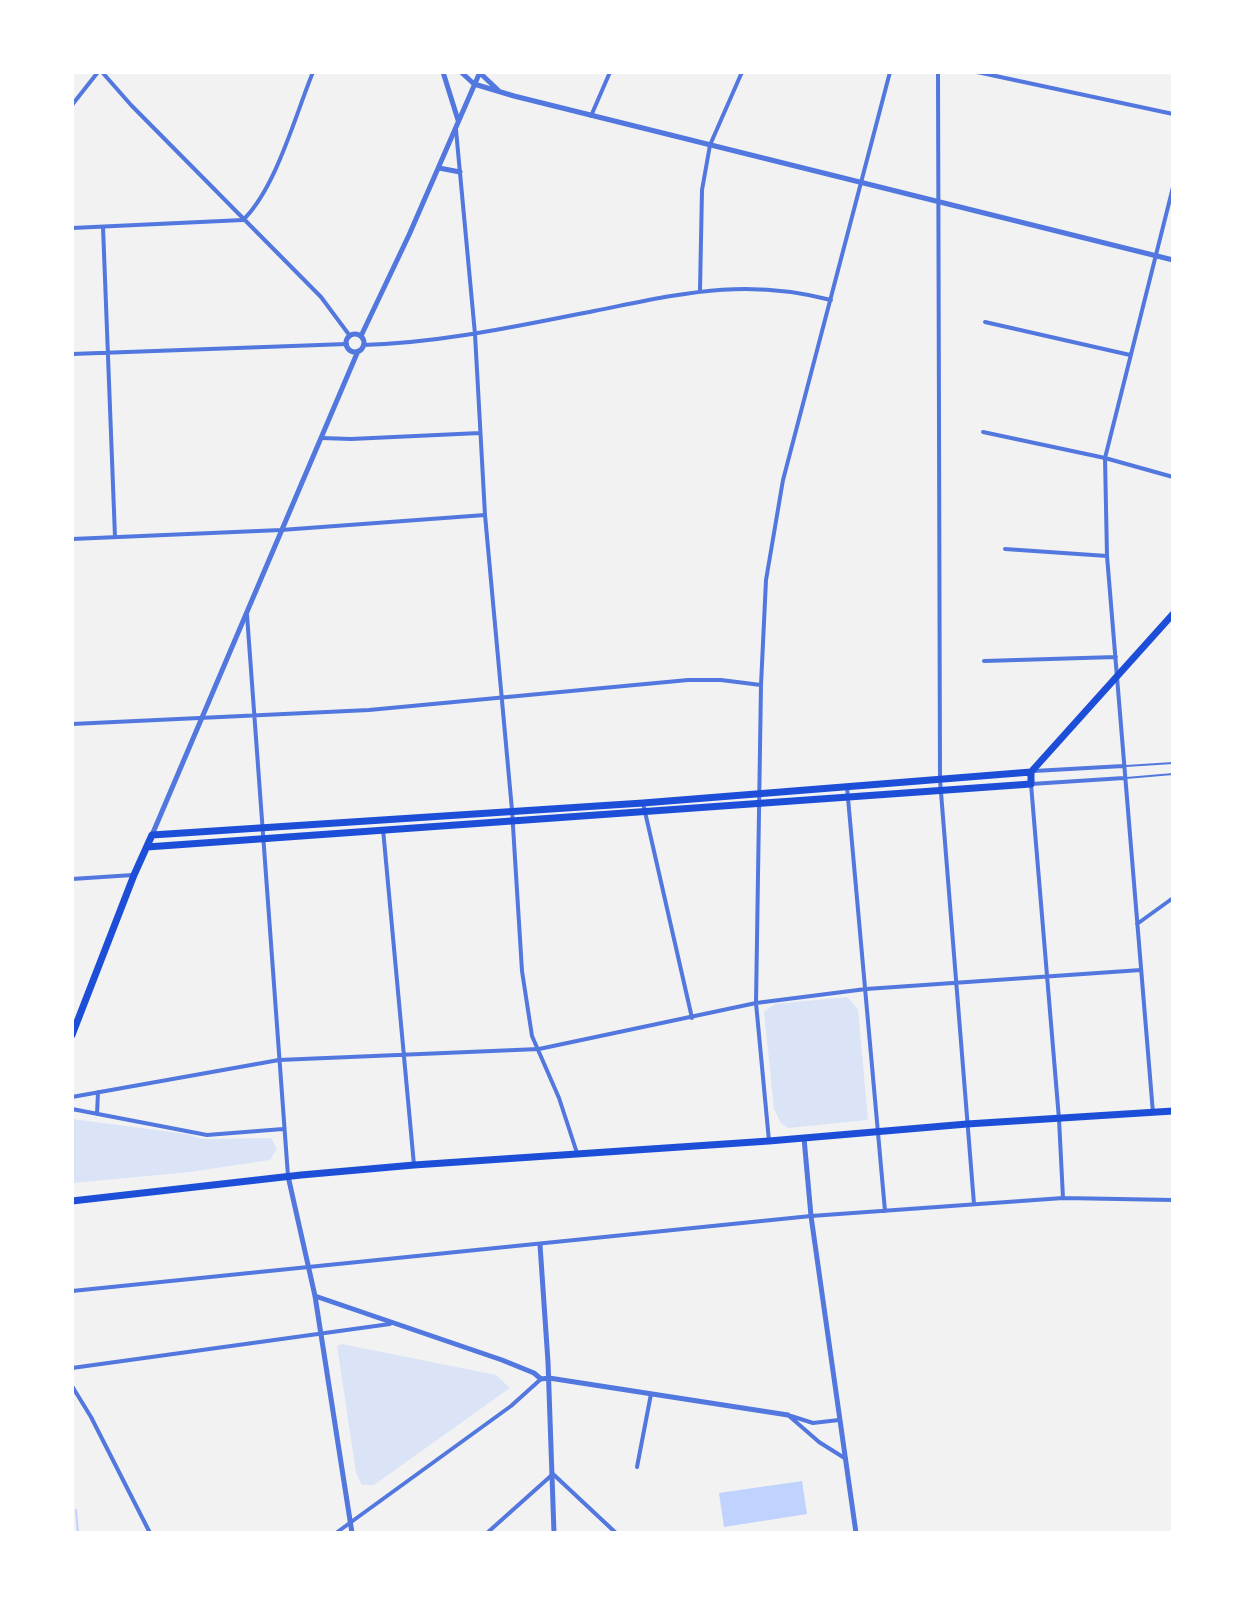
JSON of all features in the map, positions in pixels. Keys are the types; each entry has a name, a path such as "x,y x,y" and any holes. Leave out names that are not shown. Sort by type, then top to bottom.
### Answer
{"main road":[{"path":"72,1035 152,835 645,813 1031,784 1031,772 1173,614"},
{"path":"147,847 263,839 512,810 643,803 1031,772"},
{"path":"72,1201 414,1165 1173,1111"}],"street":[{"path":"72,105 100,72 321,297 350,336"},
{"path":"72,228 243,220 267,188 313,72"},
{"path":"443,72 457,123 522,971 532,1036 559,1098 578,1155"},
{"path":"461,72 474,84 500,92 1173,260"},
{"path":"363,345 361,336 381,298 480,72 500,92"},
{"path":"591,116 610,72"},
{"path":"700,290 702,190 710,145 742,72"},
{"path":"769,1141 756,1003 758,793 766,580 781,493 890,72"},
{"path":"938,72 940,790 974,1204"},
{"path":"977,72 1173,114"},
{"path":"439,168 460,172"},
{"path":"1153,1113 1107,556 1105,458 1173,187"},
{"path":"103,227 115,537"},
{"path":"152,835 363,345 475,334 700,290 769,288 831,300"},
{"path":"985,322 1130,355"},
{"path":"350,336 361,336"},
{"path":"347,344 350,336"},
{"path":"72,354 347,344"},
{"path":"347,344 350,349 358,351"},
{"path":"983,432 1105,458 1173,477"},
{"path":"321,438 480,433"},
{"path":"72,539 281,530 485,515"},
{"path":"1005,549 1107,556"},
{"path":"247,615 288,1176 315,1296 352,1533"},
{"path":"984,661 1116,657"},
{"path":"72,724 253,717 502,699 688,680 761,685"},
{"path":"1031,772 1123,766"},
{"path":"1063,1198 1031,784 1124,778"},
{"path":"847,787 885,1212"},
{"path":"643,803 692,1018"},
{"path":"383,825 414,1165"},
{"path":"72,879 134,875"},
{"path":"1137,924 1173,898"},
{"path":"72,1097 279,1060 539,1049 756,1003 866,989 1141,970"},
{"path":"97,1114 98,1092"},
{"path":"72,1109 207,1135 283,1129"},
{"path":"804,1138 811,1216 856,1533"},
{"path":"72,1291 811,1216 1063,1198 1173,1200"},
{"path":"540,1245 549,1378 554,1533"},
{"path":"315,1296 502,1360 541,1379"},
{"path":"72,1368 390,1324"},
{"path":"336,1533 511,1406 541,1379 788,1415 813,1423 839,1420"},
{"path":"72,1386 150,1533"},
{"path":"637,1467 651,1394"},
{"path":"788,1415 819,1442 846,1459"},
{"path":"487,1533 553,1474"},
{"path":"553,1474 616,1533"}],"lane":[{"path":"1123,766 1173,763"},
{"path":"1124,778 1173,774"}],"shaded area":[{"path":"847,997 858,1009 868,1120 788,1128 781,1123 774,1109 764,1012 775,1004"},
{"path":"72,1119 187,1134 203,1139 271,1138 277,1149 270,1160 190,1172 73,1183"},
{"path":"342,1344 496,1375 510,1388 374,1485 362,1485 356,1473 337,1346"}],"water":[{"path":"802,1481 807,1514 724,1527 719,1493"}],"waterway":[{"path":"76,1510 78,1533"}]}
